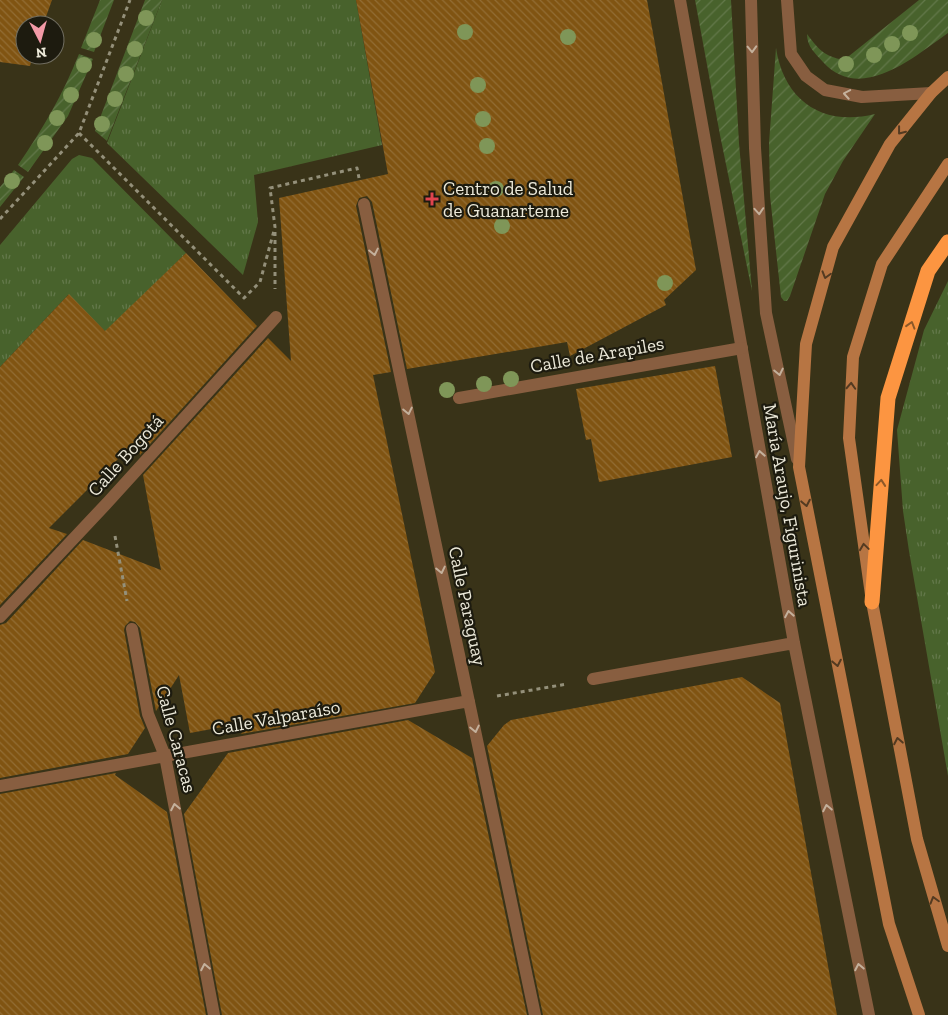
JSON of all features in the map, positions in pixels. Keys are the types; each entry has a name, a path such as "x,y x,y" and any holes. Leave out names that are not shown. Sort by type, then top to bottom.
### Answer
{"highway":[{"path":"872,602 888,398 928,271 948,242"}],"street":[{"name":"María Araujo, Figurinista","path":"680,0 794,643 869,1015"},
{"name":"María Araujo, Figurinista","path":"751,0 755,148 766,313 799,467 889,924 919,1015"},
{"path":"787,0 791,54 806,76 825,90 862,97 931,93"},
{"name":"María Araujo, Figurinista","path":"799,467 806,344 834,247 890,144 931,93 948,77"},
{"path":"948,164 882,264 853,357 849,438 872,602 917,839 948,946"},
{"name":"Calle Paraguay","path":"364,204 535,1015"},
{"name":"Calle Bogotá","path":"0,617 108,502 276,317"},
{"name":"Calle de Arapiles","path":"460,398 742,348"},
{"name":"Calle Caracas","path":"132,629 148,714 165,756 214,1015"},
{"path":"593,679 794,643"},
{"name":"Calle Valparaíso","path":"0,786 469,701"}],"path":[{"path":"0,219 79,133 130,0"},
{"path":"79,133 244,298 260,282 275,227"},
{"path":"276,317 275,227 270,188 357,168 364,204"},
{"path":"108,502 132,629"},
{"path":"469,701 593,679"}],"green space":[{"path":"100,0 114,0 94,52 81,48"},
{"path":"145,0 162,0 107,141 95,131"},
{"path":"162,0 356,0 382,145 254,175 258,222 243,275 107,143"},
{"path":"695,0 731,0 739,143 752,291 720,135"},
{"path":"919,0 948,0 948,33 920,53 887,72 871,77 854,78 838,74 823,62 808,43 807,34 822,51 844,60"},
{"path":"776,48 780,67 788,82 797,96 809,106 823,113 839,117 875,114 843,161 825,194 787,301 784,301 781,297 770,196 769,143"},
{"path":"79,54 93,59 68,116 28,172 18,165 52,111"},
{"path":"79,155 92,158 186,253 106,332 68,295 0,367 0,245 72,159"},
{"path":"14,170 24,177 0,207 0,187"},
{"path":"948,281 948,776 903,511 897,430 924,330"}],"building":[{"path":"0,0 52,0 47,15 15,15 15,64 0,62"},
{"path":"356,0 647,0 696,270 664,300 666,305 570,356 567,342 407,369 372,202 367,196 359,198 356,206 391,372 373,375 435,672 415,703 241,734 250,722 190,733 179,675 156,711 140,628 135,622 130,621 124,630 140,716 145,728 128,754 0,778 0,625 6,623 83,540 161,570 143,475 268,338 291,361 279,198 388,174"},
{"path":"186,253 257,326 140,455 137,440 49,528 67,534 0,605 0,367 69,294 105,331"},
{"path":"715,366 732,457 599,482 591,439 586,440 576,389"},
{"path":"742,677 780,703 837,1015 543,1015 487,746 504,725 511,720"},
{"path":"408,720 472,758 527,1015 222,1015 184,814 228,753"},
{"path":"116,773 115,775 167,812 206,1015 0,1015 0,794"}],"place":[{"name":"Centro de Salud de Guanarteme","path":"432,199"}]}
